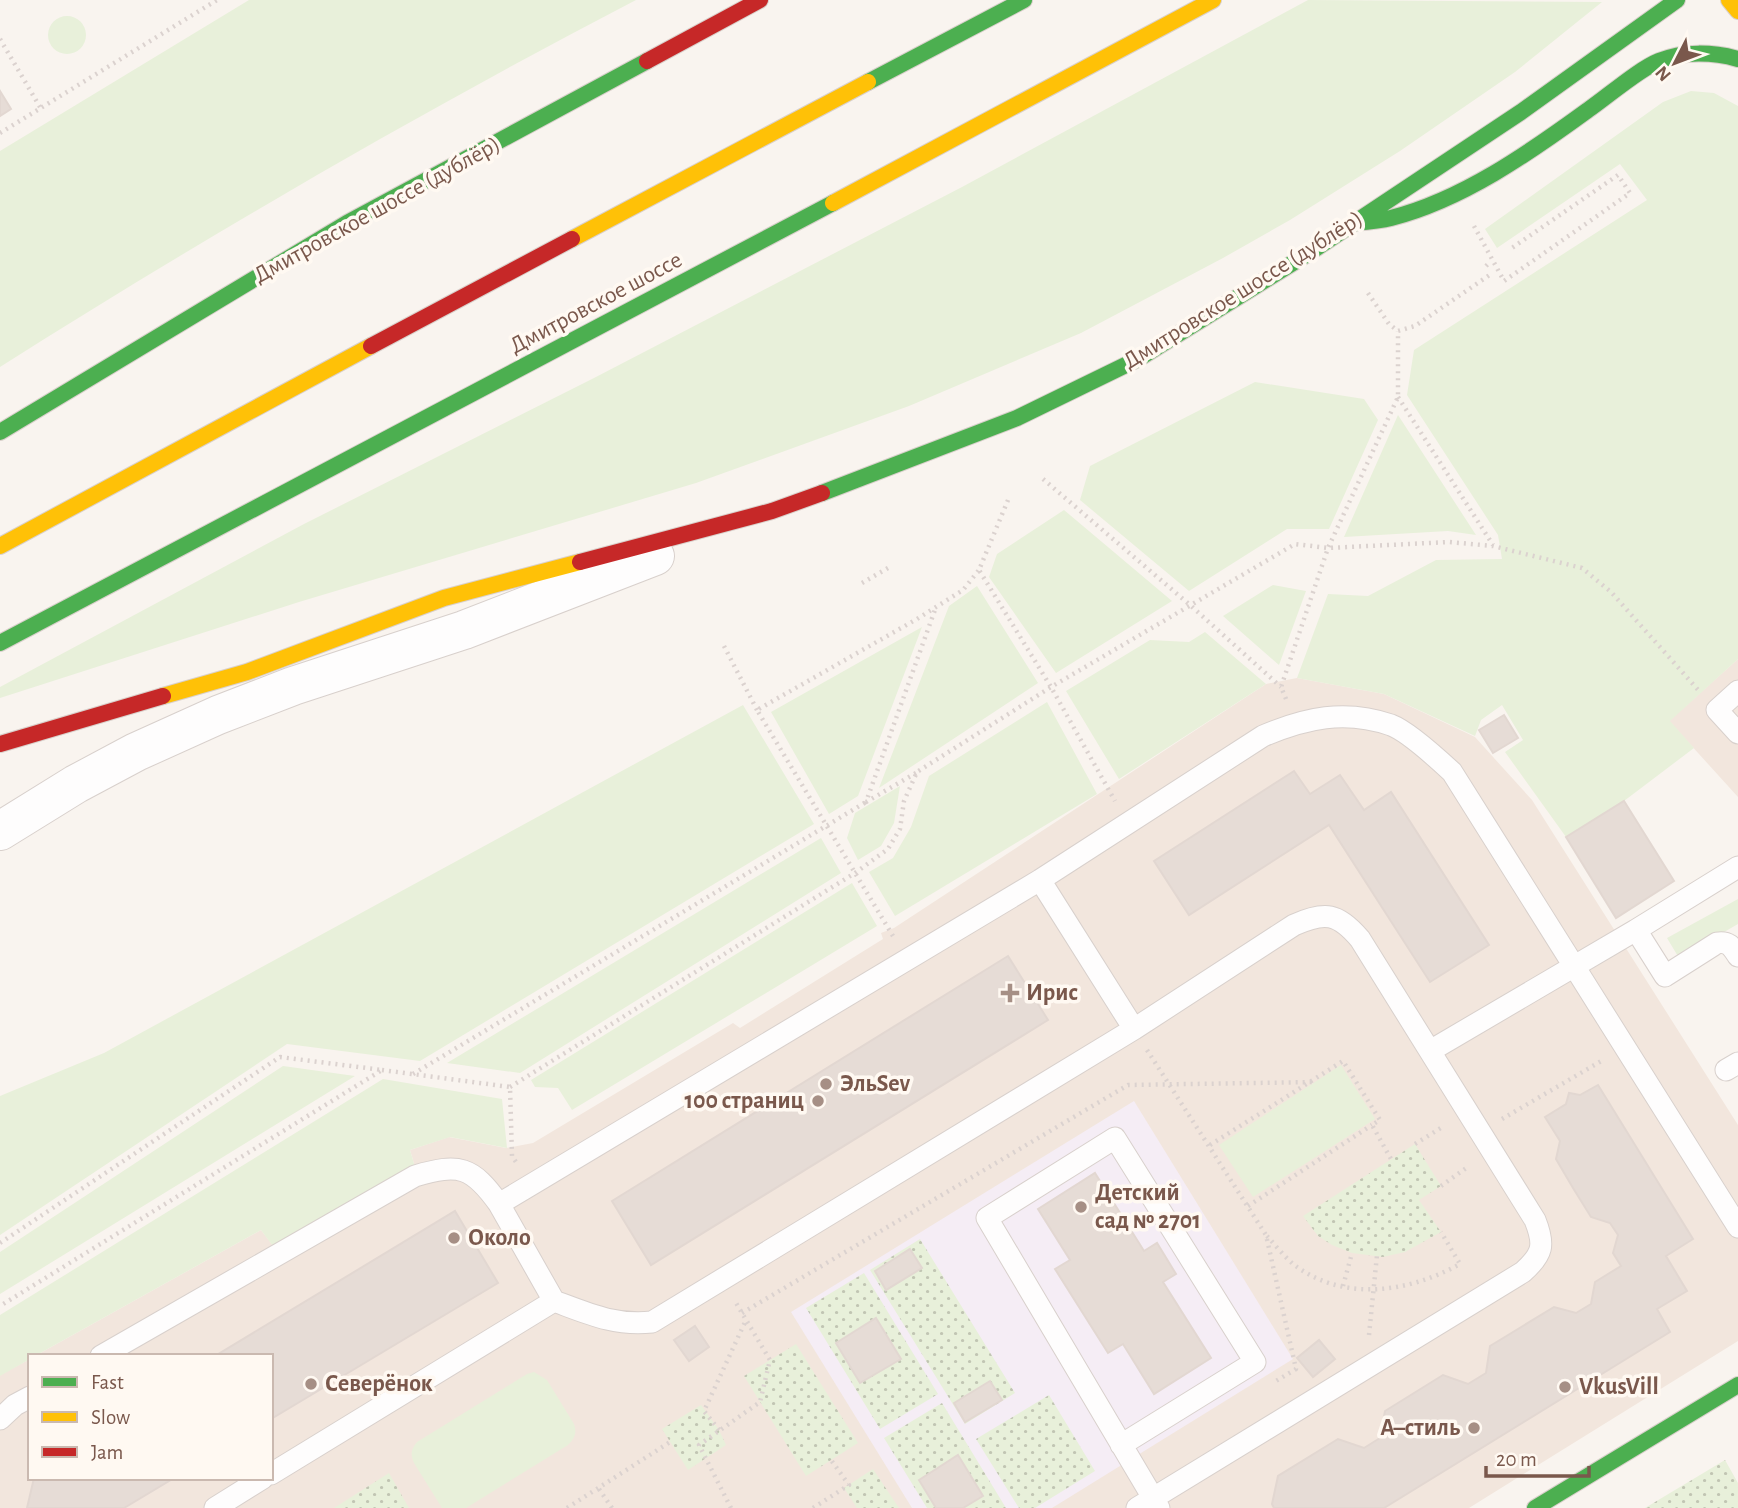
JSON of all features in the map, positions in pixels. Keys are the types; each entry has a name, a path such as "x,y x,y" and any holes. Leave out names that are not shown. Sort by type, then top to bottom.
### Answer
{"main road":[{"name":"Дмитровское шоссе (дублёр)","path":"0,432 347,223 760,0"},
{"path":"0,546 466,295 1024,0"},
{"name":"Дмитровское шоссе","path":"0,643 1213,0"},
{"name":"Дмитровское шоссе (дублёр)","path":"0,744 247,672 444,598 772,511 1017,418 1138,359 1354,223 1521,112 1677,0"},
{"path":"1729,0 1738,11"},
{"path":"1354,223 1389,219 1433,205 1464,191 1561,130 1656,62 1676,57 1724,53 1738,59"},
{"path":"1535,1508 1738,1385"}],"street":[{"name":"Дмитровское шоссе (дублёр)","path":"0,831 76,784 136,752 218,715 293,686 464,630 772,511"}],"lane":[{"path":"1738,691 1717,710 1738,733"},
{"path":"499,1204 908,961 1040,880 1262,736 1295,722 1353,716 1393,726 1452,772 1738,1227"},
{"path":"1430,1051 1738,867"},
{"path":"1040,880 1134,1029"},
{"path":"104,1354 415,1175 445,1167 464,1171 484,1183 499,1204 554,1301 611,1322 652,1322 1134,1029 1294,925 1312,916 1329,916 1346,922 1360,939 1535,1220 1542,1247 1537,1260 1523,1272 1150,1505 1121,1445 987,1218 1115,1138 1255,1363 1121,1445"},
{"path":"1636,930 1665,976 1717,943 1725,942 1732,946 1738,956"},
{"path":"273,1473 554,1301"},
{"path":"0,1419 15,1405 28,1398"},
{"path":"215,1508 261,1480"}],"path":[{"path":"0,133 217,0"},
{"path":"0,39 40,107"},
{"path":"1472,222 1504,281 1630,193 1618,175 1509,250"},
{"path":"1398,331 1415,326 1491,274"},
{"path":"1368,293 1389,324 1398,331"},
{"path":"1281,687 1328,548 1398,397 1398,331"},
{"path":"1398,397 1493,546"},
{"path":"1043,479 1281,687 1295,722"},
{"path":"757,710 963,590 979,570 1008,500"},
{"path":"413,1074 917,772 1051,687 1295,544 1328,548 1449,542 1493,546 1582,568 1611,592 1717,710"},
{"path":"862,583 888,568"},
{"path":"979,570 1051,687 1127,823"},
{"path":"866,802 937,606"},
{"path":"724,646 757,710 908,961"},
{"path":"0,1243 280,1057 510,1087 855,873 888,849 900,829 904,801 917,772"},
{"path":"1134,1029 1266,1235 1294,1265 1319,1280 1343,1286 1374,1290 1416,1284 1435,1278 1460,1264 1441,1232"},
{"path":"1480,1132 1625,1047"},
{"path":"1210,1145 1342,1060 1380,1120 1248,1206"},
{"path":"0,1306 382,1070"},
{"path":"510,1087 512,1156 530,1186"},
{"path":"1372,1125 1391,1159"},
{"path":"1266,1235 1296,1369 1274,1382"},
{"path":"1343,1286 1352,1253"},
{"path":"1365,1369 1377,1255"},
{"path":"721,1278 770,1360 760,1402 699,1445 731,1508"},
{"path":"719,1430 704,1411 746,1320"},
{"path":"567,1508 575,1506 670,1442"},
{"path":"813,1508 849,1485 831,1460"},
{"path":"599,1489 612,1508"}],"shaded area":[{"path":"1738,659 1738,797 1669,721"},
{"path":"1297,678 1384,694 1475,737 1532,800 1738,1125 1738,1341 1469,1508 0,1508 0,1375 28,1360 28,1480 273,1480 273,1354 39,1354 261,1230 275,1248 415,1167 410,1150 449,1137 506,1148 533,1143 733,1023 740,1028 883,939 881,933 894,928 1266,684"},
{"name":"Детский сад № 2701","path":"1134,1101 1293,1359 1052,1508 912,1508 791,1312"}],"green space":[{"path":"249,0 636,0 314,177 156,270 0,367 0,151"},
{"path":"1308,0 1602,2 1515,72 1400,151 1290,220 1081,333 909,406 696,483 299,602 0,698 0,687 304,524 594,378 962,187"},
{"path":"67,16 80,22 86,35 80,48 67,54 54,48 48,35 54,22"},
{"path":"1691,91 1714,93 1738,106 1738,659 1670,721 1694,748 1624,801 1566,837 1505,752 1523,740 1502,705 1481,720 1475,736 1384,694 1297,678 1328,594 1368,596 1436,560 1502,559 1498,535 1407,395 1414,350 1647,200 1620,164 1497,248 1485,229 1663,102"},
{"path":"1255,382 1364,399 1378,420 1329,529 1287,529 1189,591 1080,500 1090,466"},
{"path":"1398,415 1476,535 1448,531 1344,537"},
{"path":"1064,510 1172,601 1056,673 989,577 997,554"},
{"path":"1273,585 1306,591 1279,665 1223,616"},
{"path":"977,586 1038,683 879,788 949,606"},
{"path":"922,627 858,796 829,814 771,712"},
{"path":"1205,632 1266,684 1119,779 1066,691 1150,640 1189,642"},
{"path":"1047,702 1097,794 895,916 869,872 893,858 911,827 929,776"},
{"path":"743,705 814,824 420,1061 287,1044 0,1235 0,1096 104,1053"},
{"path":"900,786 894,823 881,846 858,860 847,838 855,813"},
{"path":"821,838 841,873 520,1073 447,1063"},
{"path":"852,883 877,926 572,1110 558,1088 535,1087 531,1080"},
{"path":"1738,899 1738,924 1679,958 1667,938"},
{"path":"1341,1065 1375,1119 1253,1197 1219,1145"},
{"path":"283,1066 355,1076 0,1294 0,1252"},
{"path":"383,1079 502,1099 507,1148 450,1137 410,1150 415,1167 275,1249 261,1230 39,1354 28,1354 28,1360 0,1376 0,1315"},
{"path":"1415,1144 1441,1186 1419,1200 1441,1232 1405,1252 1383,1257 1352,1253 1318,1236 1303,1216"},
{"path":"920,1239 1015,1393 965,1424 870,1270"},
{"path":"864,1273 938,1394 880,1429 806,1308"},
{"path":"796,1344 858,1443 806,1476 744,1376"},
{"path":"534,1372 547,1380 574,1424 575,1433 572,1440 466,1508 442,1508 414,1463 412,1450 417,1442"},
{"path":"1049,1395 1095,1471 1035,1508 1019,1508 976,1439"},
{"path":"942,1403 1006,1508 927,1508 884,1438"},
{"path":"701,1405 726,1445 688,1470 662,1429"},
{"path":"1725,1460 1738,1483 1738,1508 1645,1508"},
{"path":"873,1469 899,1508 857,1508 844,1488"},
{"path":"389,1473 409,1508 334,1508"}],"building":[{"path":"0,91 11,109 0,116"},
{"path":"1504,715 1518,738 1493,753 1479,730"},
{"path":"1294,771 1310,794 1340,775 1364,810 1391,792 1489,945 1430,982 1329,825 1189,915 1154,861"},
{"path":"1624,801 1674,881 1616,918 1566,837"},
{"path":"1008,956 1048,1020 651,1265 612,1201"},
{"path":"1598,1085 1693,1239 1666,1256 1687,1291 1657,1309 1670,1332 1384,1508 1274,1508 1272,1504 1278,1476 1338,1439 1364,1448 1380,1438 1385,1411 1443,1375 1468,1384 1486,1373 1490,1346 1554,1307 1576,1313 1591,1304 1595,1282 1621,1266 1613,1253 1618,1235 1610,1223 1591,1217 1573,1188 1556,1159 1560,1141 1545,1117 1566,1104 1569,1093 1580,1095"},
{"path":"1095,1173 1144,1251 1157,1243 1176,1274 1163,1282 1211,1358 1154,1394 1123,1344 1108,1353 1055,1269 1070,1260 1038,1209"},
{"path":"455,1211 498,1283 273,1418 273,1354 218,1354"},
{"path":"910,1249 922,1268 886,1290 875,1271"},
{"path":"876,1318 901,1359 860,1383 836,1343"},
{"path":"695,1326 709,1347 689,1361 674,1340"},
{"path":"1319,1340 1335,1359 1313,1377 1297,1358"},
{"path":"990,1381 1002,1400 965,1422 954,1403"},
{"path":"958,1455 983,1496 963,1508 936,1508 919,1480"},
{"path":"34,1480 171,1480 124,1508 27,1508"}],"traffic: fast":[{"path":"868,82 1024,0"},
{"path":"822,493 1017,418 1138,359 1309,253 1521,112 1677,0"},
{"path":"1354,223 1386,219 1417,210 1469,187 1542,142 1659,61 1678,55 1698,54 1738,59"},
{"path":"0,432 347,223 647,61"},
{"path":"0,643 833,203"},
{"path":"1535,1508 1738,1385"}],"traffic: slow":[{"path":"833,203 1213,0"},
{"path":"1729,0 1738,11"},
{"path":"572,239 868,82"},
{"path":"0,546 371,346"},
{"path":"163,696 247,672 444,598 580,562"}],"traffic: jam":[{"path":"647,61 760,0"},
{"path":"371,346 572,239"},
{"path":"580,562 772,511 822,493"},
{"path":"0,744 163,696"}],"place":[{"name":"Ирис","path":"1010,993"},
{"name":"ЭльSev","path":"826,1084"},
{"name":"100 страниц","path":"818,1101"},
{"name":"Детский сад № 2701","path":"1081,1207"},
{"name":"Около","path":"454,1238"},
{"name":"Северёнок","path":"311,1384"},
{"name":"VkusVill","path":"1565,1387"},
{"name":"А–стиль","path":"1474,1428"}]}
